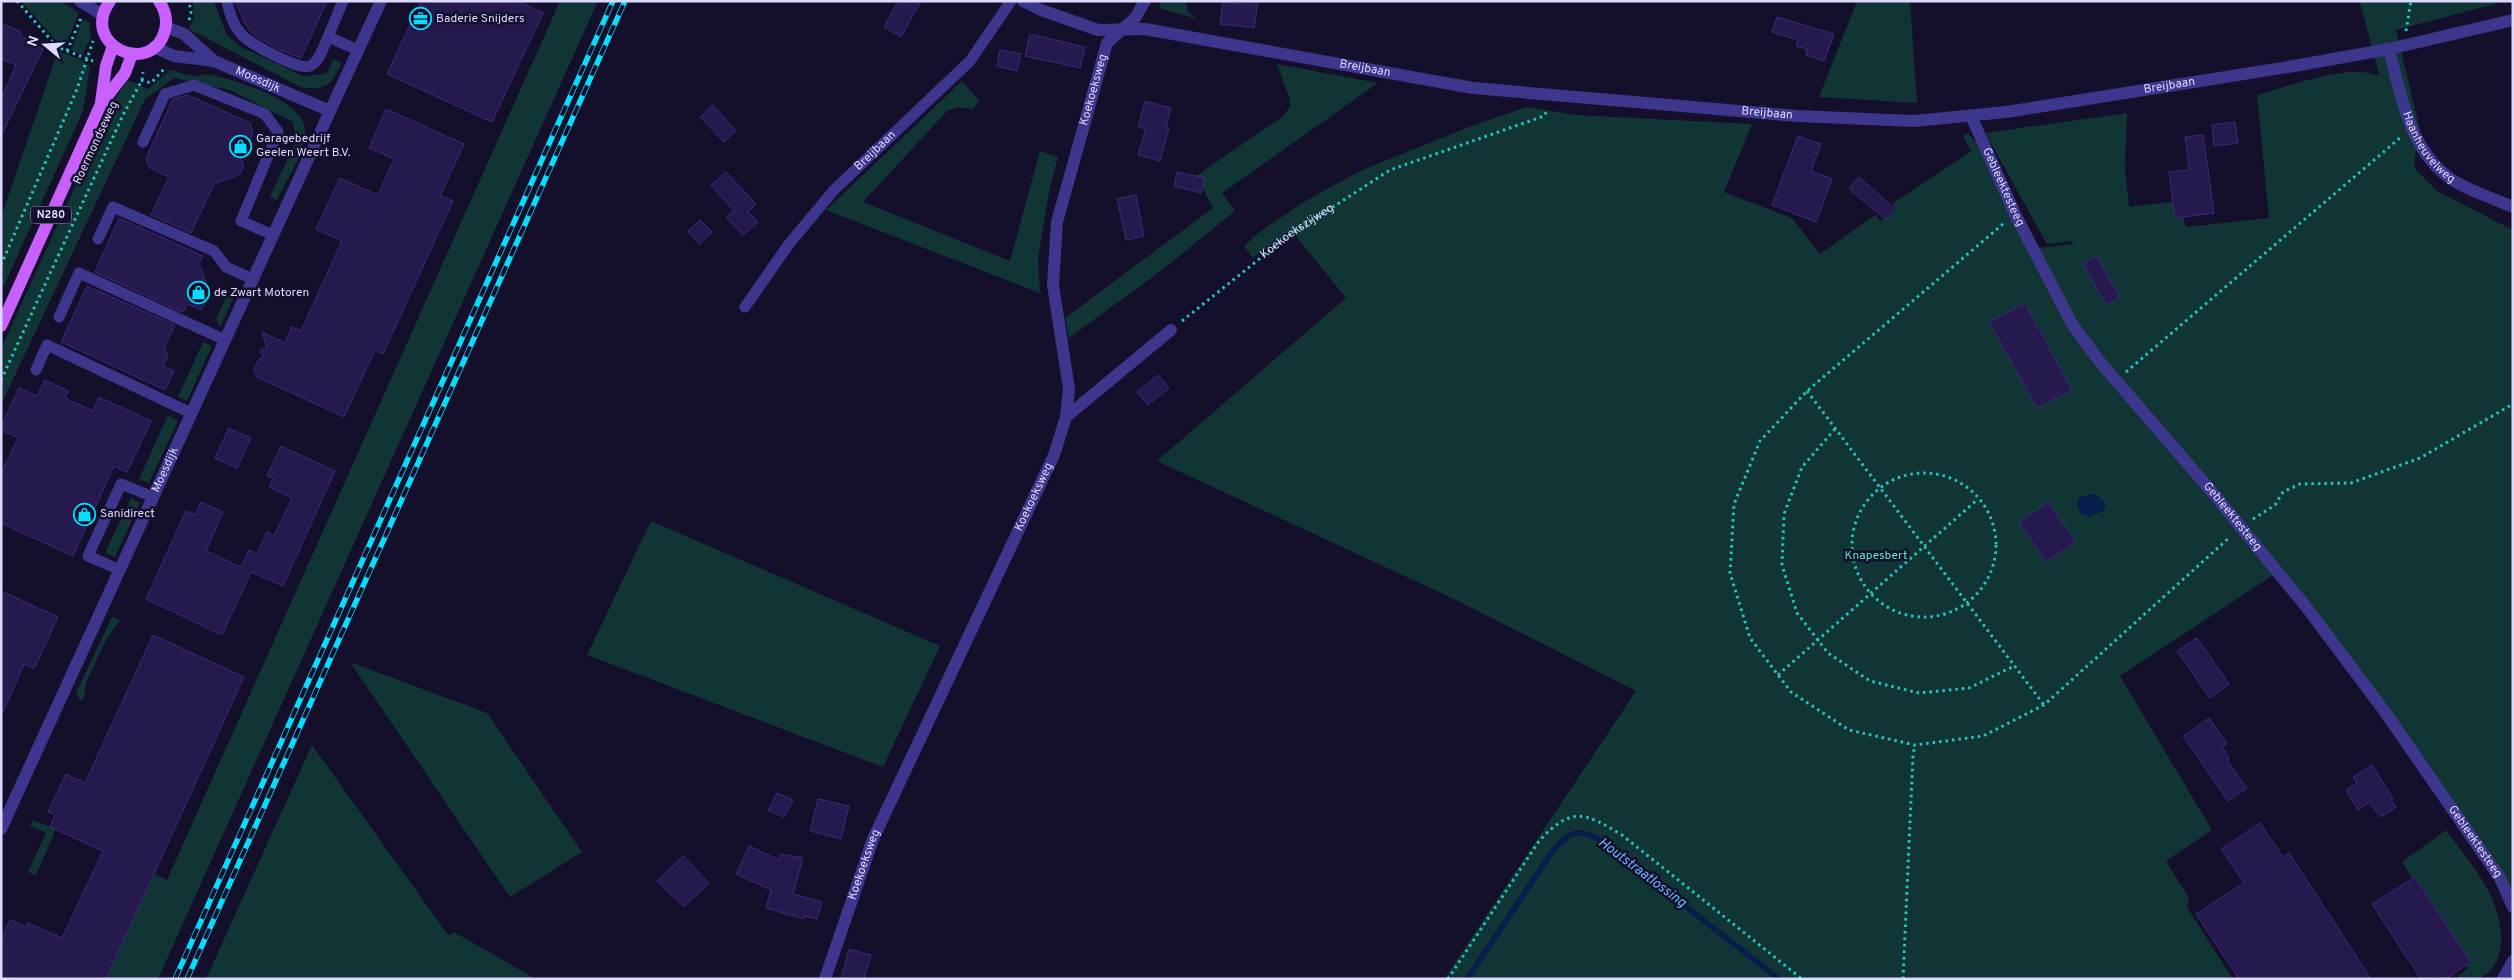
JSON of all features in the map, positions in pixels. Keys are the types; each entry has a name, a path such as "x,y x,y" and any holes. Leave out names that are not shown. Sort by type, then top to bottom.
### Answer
{"main road":[{"path":"110,1 103,16 104,34 113,46 144,51"},
{"path":"159,1 166,14 166,27"},
{"name":"N280","path":"144,51 164,35 166,27"},
{"name":"Roermondseweg","path":"101,104 106,66 113,46"},
{"name":"Roermondseweg","path":"1,326 101,104 144,51"}],"street":[{"name":"Moesdijk","path":"1,829 381,1"},
{"name":"Breijbaan","path":"1024,1 1040,10 1098,30 1145,29 1473,88 1826,117 1914,121 1971,116 2389,50 2513,20"},
{"name":"Koekoeksweg","path":"825,979 873,839 1054,455 1066,417 1069,389 1054,285 1057,222 1107,43 1135,18 1145,1"},
{"path":"84,4 103,16"},
{"name":"Moesdijk","path":"166,27 184,34 214,61"},
{"name":"Haanheuvelweg","path":"2389,50 2411,129 2426,155 2448,177 2513,207"},
{"name":"Moesdijk","path":"144,51 214,61 330,110"},
{"name":"Gebleektesteeg","path":"1971,116 2015,214 2072,324 2116,381 2241,527 2307,608 2385,712 2500,878 2513,907"},
{"path":"1066,417 1172,330"},
{"path":"2503,979 2513,961"}],"lane":[{"path":"227,1 229,12 241,34 260,48 303,68 311,66 317,60 343,1"},
{"name":"Breijbaan","path":"745,307 789,244 834,190 970,60 1011,1"},
{"path":"328,36 358,50"},
{"path":"143,142 165,94 194,85 264,114 278,132 241,222 273,235"},
{"path":"98,238 112,207 214,251 226,267 252,279"},
{"path":"59,317 79,273 225,340"},
{"path":"36,370 47,345 191,413"},
{"path":"120,570 88,556 121,484 153,498"}],"path":[{"path":"17,1 58,47 87,58"},
{"path":"2403,46 2411,1"},
{"path":"67,51 84,4"},
{"path":"1,265 73,97 91,42 104,34"},
{"name":"Roermondseweg","path":"1,380 123,115 142,80 144,51"},
{"name":"Koekoekszijweg","path":"1172,330 1288,236 1390,170 1544,116 1556,96"},
{"path":"2116,381 2411,129"},
{"path":"2015,214 1806,391 1760,441 1734,504 1730,572 1750,638 1791,692 1849,730 1916,745 1983,736 2044,705 2241,527 2275,505 2283,492 2300,484 2350,482 2420,458 2513,404"},
{"path":"1806,391 2044,705"},
{"path":"1835,429 1802,467 1784,514 1782,565 1797,613 1828,653 1870,681 1919,693 1969,688 2014,666"},
{"path":"1928,473 1952,479 1973,492 1988,513 1996,536 1994,562 1984,585 1967,603 1947,614 1925,618 1903,614 1883,604 1871,593 1856,568 1852,546 1855,524 1865,504 1880,488 1903,476 1928,473"},
{"path":"1778,675 1978,499"},
{"path":"1904,979 1913,755 1916,745"},
{"path":"1448,979 1539,841 1558,821 1580,815 1602,823 1622,835 1802,979"}],"green space":[{"path":"21,1 60,1 79,13 65,46 59,44"},
{"path":"193,1 214,2 227,35 241,47 303,76 326,74 334,59 342,63 331,81 322,87 301,87 189,29 194,18"},
{"path":"560,1 598,1 158,979 106,979 154,874 167,880"},
{"path":"1161,1 1186,1 1188,12 1197,19 1159,8"},
{"path":"1857,1 1910,1 1917,103 1819,97"},
{"name":"Knapesbert","path":"2358,1 2506,1 2396,30 2420,130 2414,164 2417,171 2437,191 2513,230 2513,894 2281,570 2120,676 2212,830 2166,861 2188,896 2189,904 2186,906 2233,979 1444,979 1636,691 1454,599 1157,461 1346,298 1291,230 1253,258 1244,246 1262,230 1309,199 1362,170 1469,127 1527,107 1577,115 1752,124 1724,192 1792,218 1820,254 1875,215 1881,221 1896,209 1892,204 1971,151 1963,136 1968,133 1976,143 2030,249 2073,244 2071,241 2047,244 1985,133 2127,113 2125,168 2129,207 2178,201 2186,227 2269,218 2257,95 2334,74 2363,72 2373,75 2379,74"},
{"path":"83,19 89,23 91,37 82,55 71,50"},
{"path":"58,51 82,60 90,67 83,111 1,292 1,217"},
{"path":"1277,64 1378,83 1222,193 1235,211 1162,270 1069,338 1065,318 1213,208 1196,176 1282,117 1290,107 1290,100"},
{"path":"170,70 196,76 222,77 235,81 267,93 294,110 302,119 305,130 302,148 295,166 277,200 270,197 296,141 293,122 230,90 174,78 145,99 1,405 1,349 114,101 127,80 148,89"},
{"path":"962,81 979,101 973,109 958,107 947,111 863,202 1010,261 1040,151 1058,157 1050,187 1038,258 1040,293 826,210"},
{"path":"234,288 237,290 220,327 216,320 229,290"},
{"path":"203,342 212,346 187,401 178,397"},
{"path":"168,415 178,421 149,483 139,479"},
{"path":"131,498 140,503 115,557 105,553"},
{"path":"651,521 940,646 883,767 587,655"},
{"path":"112,617 120,620 105,642 87,680 83,700 80,700 76,693"},
{"path":"350,662 487,713 582,852 510,897"},
{"path":"312,745 448,935 454,932 536,979 206,979"},
{"path":"33,820 56,829 36,875 28,872 46,833 30,826"},
{"path":"2446,830 2484,882 2493,900 2500,924 2501,949 2497,960 2491,969 2479,978 2455,979 2468,968 2402,862"}],"water":[{"path":"2089,494 2097,495 2106,504 2104,511 2089,517 2080,513 2077,504 2079,498"}],"building":[{"path":"235,1 327,1 301,58 278,49 254,35 245,24"},
{"path":"421,1 518,1 543,13 492,122 387,74"},
{"path":"898,1 921,1 901,37 884,27"},
{"path":"1240,1 1258,1 1254,28 1220,24 1223,2 1240,4"},
{"path":"1777,17 1834,34 1824,61 1806,55 1807,49 1796,46 1798,40 1772,32"},
{"path":"1,23 21,32 20,36 27,39 26,42 43,49 1,136 1,99 16,65 1,59"},
{"path":"1030,34 1085,47 1080,68 1025,56"},
{"path":"1000,50 1021,54 1017,71 997,66"},
{"path":"188,95 250,123 253,133 241,159 244,166 240,174 214,184 191,233 151,215 169,177 150,168 146,158 173,99"},
{"path":"1145,101 1171,108 1166,127 1169,128 1160,161 1138,155 1146,129 1138,127"},
{"path":"713,105 736,131 724,142 700,117"},
{"path":"386,109 464,144 440,196 453,201 383,354 375,350 344,417 257,377 254,370 259,359 263,357 260,350 267,348 262,332 285,343 292,327 301,331 342,241 316,229 340,178 378,195 394,159 369,148"},
{"path":"2235,122 2238,143 2214,146 2212,125"},
{"path":"2203,135 2214,213 2175,218 2169,172 2189,170 2185,137"},
{"path":"1798,136 1821,144 1811,171 1832,179 1816,222 1772,205"},
{"path":"726,172 756,204 748,212 758,222 743,235 726,217 734,211 711,185"},
{"path":"1177,172 1205,178 1201,193 1174,186"},
{"path":"1859,177 1895,209 1886,220 1849,189"},
{"path":"1136,195 1144,236 1126,240 1117,199"},
{"path":"119,218 203,256 199,264 208,288 205,294 208,296 201,310 188,304 184,311 181,312 95,272"},
{"path":"700,220 712,232 699,244 688,231"},
{"path":"2097,256 2120,298 2106,305 2083,264"},
{"path":"87,286 175,325 164,347 168,355 163,366 174,371 165,390 61,342"},
{"path":"2025,303 2072,390 2037,408 1989,322"},
{"path":"1158,375 1169,388 1148,405 1137,392"},
{"path":"45,380 69,391 65,398 93,411 99,397 151,421 127,472 114,466 73,556 1,523 1,474 18,438 1,430 1,427 19,388 37,396"},
{"path":"229,428 251,438 237,468 215,458"},
{"path":"281,446 335,471 283,586 251,572 222,635 146,599 186,511 195,515 201,502 223,512 206,551 241,567 249,550 257,554 267,532 274,536 292,498 269,487 273,478 267,476"},
{"path":"2048,502 2076,542 2046,562 2019,522"},
{"path":"1,591 58,617 34,669 24,664 1,717"},
{"path":"153,635 244,677 106,979 1,979 1,939 10,920 26,927 28,923 62,938 103,851 50,827 55,815 48,812 66,774 85,783"},
{"path":"2197,638 2229,684 2210,698 2177,651"},
{"path":"2209,718 2227,744 2222,747 2229,758 2227,760 2247,788 2228,801 2183,736"},
{"path":"2372,765 2396,807 2381,817 2369,802 2358,810 2346,790 2357,783 2353,777"},
{"path":"777,793 793,800 784,817 768,810"},
{"path":"818,799 849,806 841,839 810,831"},
{"path":"2260,823 2283,857 2289,853 2371,979 2239,979 2196,914 2244,883 2221,849"},
{"path":"749,846 779,860 781,854 803,858 793,894 822,902 817,919 805,916 804,919 766,908 771,890 736,874"},
{"path":"683,856 709,883 684,907 657,881"},
{"path":"2415,877 2471,962 2446,979 2421,979 2372,904"},
{"path":"849,949 871,955 864,979 841,979"}],"waterway":[{"name":"Houtstraatlossing","path":"1467,979 1552,852 1568,836 1578,833 1585,833 1600,840 1779,979"}],"railway":[{"path":"175,979 613,1"},
{"path":"187,979 625,1"}],"place":[{"name":"Baderie Snijders","path":"420,19"},
{"name":"Garagebedrijf Geelen Weert B.V.","path":"240,146"},
{"name":"de Zwart Motoren","path":"198,293"},
{"name":"Sanidirect","path":"84,514"}]}
